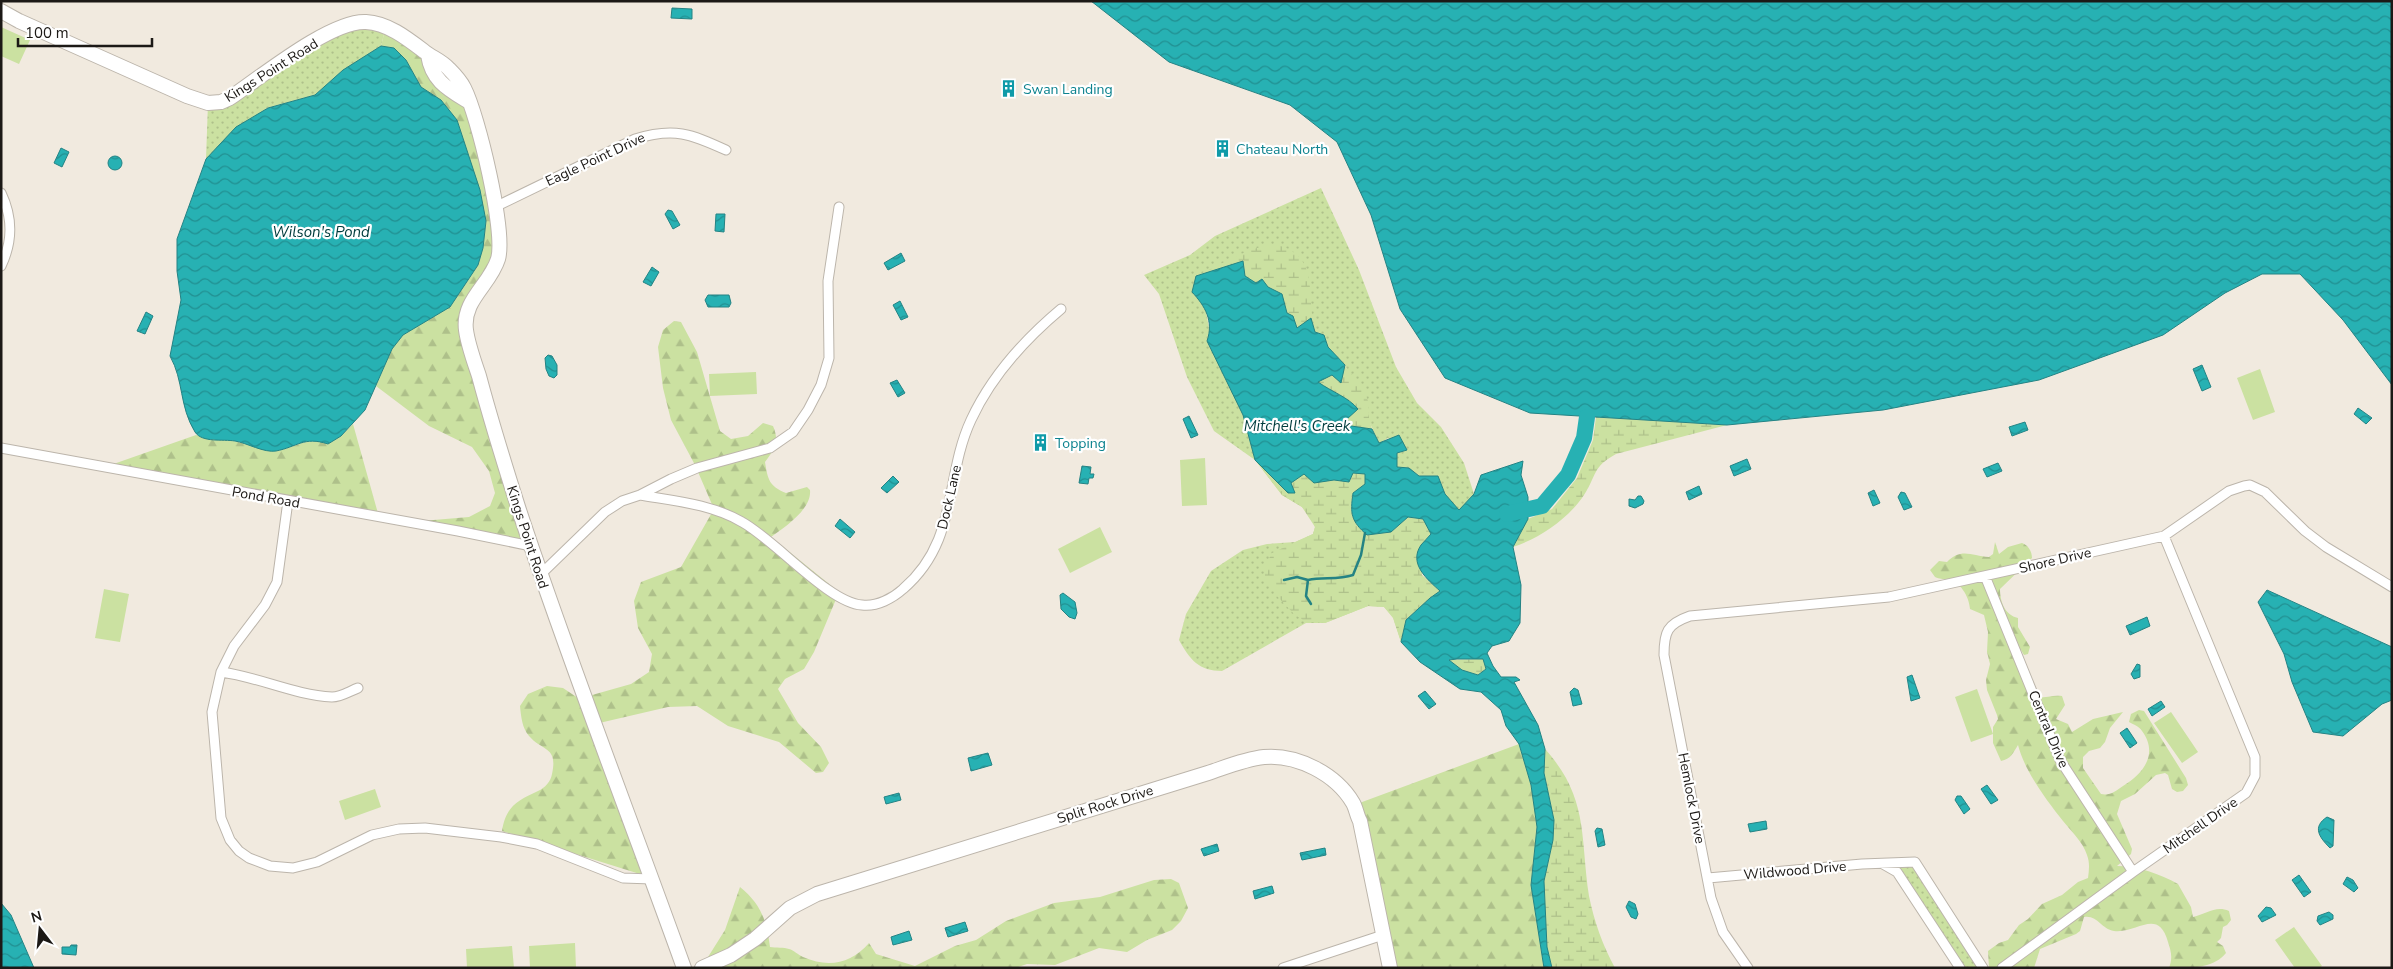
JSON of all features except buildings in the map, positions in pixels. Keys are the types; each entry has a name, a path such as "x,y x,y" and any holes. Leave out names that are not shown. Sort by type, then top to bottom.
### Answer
{"street":[{"name":"Kings Point Road","path":"1,10 18,22 145,78 208,103 230,98 291,56 342,26 366,22 386,26 416,44 428,55 438,58 464,88 477,123 500,233 499,255 495,268 470,305 466,329 494,433 540,575 684,968"},
{"name":"Eagle Point Drive","path":"495,206 635,139 655,133 682,132 726,150"},
{"path":"1,193 11,224 10,240 1,266"},
{"path":"540,575 605,512 622,501 640,495 697,468 770,448 793,432 808,410 825,375 829,358 828,281 830,256 840,207"},
{"name":"Dock Lane","path":"640,495 700,505 727,514 757,531 838,597 862,605 884,601 897,594 910,583 934,550 950,507 962,441 987,393 1017,349 1061,309"},
{"name":"Pond Road","path":"1,448 458,530 531,546"},
{"name":"Shore Drive","path":"1674,623 1690,616 1889,597 2164,536 2229,491 2250,485 2264,492 2305,531 2326,547 2392,587"},
{"path":"288,501 277,582 265,605 234,646 221,672 212,712 221,818 230,840 249,858 270,866 293,868 317,862 372,835 399,829 425,828 501,837 536,844 623,878 652,879"},
{"name":"Mitchell Drive","path":"2002,968 2133,872 2246,793 2253,783 2256,769 2251,748 2164,536"},
{"name":"Central Drive","path":"1985,576 2060,760 2133,872"},
{"name":"Hemlock Drive","path":"1674,623 1666,632 1664,656 1716,917 1723,932 1748,968"},
{"path":"221,672 243,675 273,686 333,697 358,688"},
{"name":"Split Rock Drive","path":"702,968 731,955 755,939 790,908 816,894 1208,772 1264,757 1293,759 1317,769 1337,784 1353,803 1360,822 1390,968"},
{"name":"Wildwood Drive","path":"1708,878 1915,862 1983,968"},
{"path":"1883,864 1897,872 1960,968"},
{"path":"1283,968 1383,935"}],"green space":[{"path":"341,26 386,26 381,46 344,70 315,95 267,108 206,159 208,103"},
{"path":"386,26 416,44 430,69 469,102 499,255 466,320 531,546 410,522 469,517 490,506 495,493 489,471 472,447 429,426 376,386 392,349 403,335 450,307 471,276 478,265 483,248 486,221 457,120 441,100 421,87 406,60 394,48 381,46"},
{"path":"1,27 30,40 19,64 1,56"},
{"path":"1321,188 1359,270 1396,367 1417,403 1441,427 1464,463 1474,494 1459,511 1445,494 1438,476 1419,476 1409,468 1397,467 1397,453 1407,450 1388,438 1379,444 1345,365 1328,347 1324,335 1192,292 1205,307 1210,333 1243,415 1255,460 1214,431 1187,377 1159,294 1144,275 1190,255 1215,236"},
{"path":"1274,244 1289,249 1299,257 1305,267 1309,278 1312,318 1315,331 1324,335 1328,347 1363,387 1369,404 1368,414 1372,429 1365,474 1366,484 1353,493 1352,511 1355,521 1367,535 1391,532 1408,517 1423,519 1431,534 1420,547 1422,575 1440,591 1406,620 1401,642 1393,618 1384,607 1368,606 1325,623 1306,622 1294,614 1277,596 1265,577 1265,566 1272,553 1313,534 1315,527 1302,507 1282,495 1255,460 1243,415 1207,341 1209,320 1207,314 1192,292 1196,276 1243,253"},
{"path":"674,321 681,322 697,352 720,431 731,439 748,436 763,423 773,426 776,437 775,446 765,462 770,482 776,488 786,493 807,487 810,490 807,504 802,511 771,537 839,592 814,652 804,669 785,679 778,689 798,723 821,747 829,763 823,772 816,773 779,742 728,726 697,706 668,707 595,724 585,697 631,684 649,672 652,654 638,628 634,601 641,582 681,567 714,509 695,465 671,420 663,388 658,347 663,330"},
{"path":"2260,369 2275,412 2253,420 2237,378"},
{"path":"756,372 757,394 710,396 709,374"},
{"path":"1596,417 1727,425 1616,454 1599,467 1584,495 1562,520 1543,533 1513,547 1528,519 1552,509 1577,478 1593,440"},
{"path":"353,424 379,517 105,467 196,435 275,451 313,441 328,444 341,436"},
{"path":"1205,458 1207,505 1182,506 1180,460"},
{"path":"1255,460 1295,493 1406,620 1401,642 1393,617 1384,607 1368,606 1325,623 1306,623 1222,671 1207,669 1191,659 1179,640 1186,614 1211,571 1243,550 1267,544 1295,542 1313,534 1315,527 1312,519 1302,507 1282,495"},
{"path":"1100,527 1112,552 1070,573 1058,549"},
{"path":"1995,542 1999,554 2008,547 2022,543 2028,547 2031,553 2032,558 2000,589 2004,607 2010,614 2018,618 2018,627 2030,647 2028,654 2024,655 2021,650 2019,656 2029,695 2033,697 2062,696 2065,705 2056,719 2068,724 2072,732 2093,719 2123,712 2110,728 2105,742 2100,748 2089,751 2083,757 2083,768 2101,794 2113,793 2137,776 2146,763 2149,755 2147,739 2139,728 2129,722 2131,714 2139,710 2144,711 2186,778 2188,785 2183,791 2177,792 2172,789 2168,775 2165,773 2156,775 2135,794 2121,801 2117,814 2132,849 2131,854 2117,866 2149,871 2178,884 2191,907 2193,917 2215,909 2229,911 2231,920 2223,927 2221,938 2217,942 2223,946 2226,953 2215,962 2208,965 2185,968 2169,968 2170,948 2164,932 2159,926 2146,924 2123,931 2114,931 2106,928 2093,918 2084,917 2080,931 2076,934 2040,949 2034,968 1989,968 1988,951 1999,943 2008,940 2019,925 2028,919 2042,904 2062,895 2078,882 2088,878 2089,866 2083,846 2056,813 2037,785 2021,755 2018,745 2009,757 2001,761 1993,743 1993,727 1998,719 1987,690 1986,680 1990,664 1987,652 1988,632 1984,615 1970,609 1966,594 1960,586 1952,580 1935,577 1930,570 1939,561 1947,562 1957,555 1967,554 1989,557 1993,554"},
{"path":"104,589 129,594 120,642 95,638"},
{"path":"1483,659 1486,669 1478,675 1462,670 1449,660"},
{"path":"547,686 563,688 581,700 643,875 502,831 506,816 514,805 543,788 551,777 553,759 551,754 527,733 522,722 520,706 528,694"},
{"path":"1977,689 1993,734 1971,742 1955,697"},
{"path":"2171,712 2198,752 2182,763 2154,723"},
{"path":"1519,744 1531,785 1537,827 1531,885 1544,968 1392,968 1354,805"},
{"path":"1545,749 1559,767 1576,801 1583,836 1591,905 1596,924 1615,968 1552,968 1547,947 1544,881 1553,840 1554,820 1544,773"},
{"path":"375,789 381,807 345,820 339,801"},
{"path":"1915,862 1983,968 1960,968 1897,872 1883,864"},
{"path":"1171,879 1179,883 1188,908 1181,921 1172,930 1147,940 1127,952 1099,948 1055,965 1027,964 1015,968 709,968 708,957 725,930 740,887 753,900 762,914 770,947 787,948 803,957 830,963 847,960 855,956 869,943 876,954 915,966 955,946 976,940 1006,921 1054,903 1100,897 1154,880"},
{"path":"2294,927 2322,966 2319,968 2295,968 2275,940"},
{"path":"575,943 576,968 530,968 529,946"},
{"path":"512,946 514,968 467,968 466,949"}],"water":[{"path":"1091,1 2392,1 2392,385 2343,320 2300,274 2262,274 2225,293 2163,335 2039,380 1883,410 1727,425 1530,413 1445,378 1400,309 1371,215 1337,142 1290,105 1169,62"},
{"path":"672,8 692,9 692,19 671,18"},
{"name":"Wilson's Pond","path":"381,46 394,48 406,60 421,87 441,100 457,120 480,190 486,221 483,248 478,265 450,307 403,335 392,349 365,410 341,436 328,444 313,441 276,451 261,449 235,441 203,438 195,432 186,413 178,375 170,356 181,300 177,271 177,239 206,159 236,127 268,108 315,95 343,70"},
{"path":"61,148 69,152 62,167 54,163"},
{"path":"112,156 118,156 122,163 118,170 112,170 108,166 108,160"},
{"path":"668,210 672,211 680,225 673,229 665,214"},
{"path":"716,214 725,214 724,232 715,231"},
{"path":"901,253 905,261 888,270 884,263"},
{"name":"Mitchell's Creek","path":"1243,261 1245,276 1256,283 1262,279 1268,287 1282,294 1287,313 1293,316 1297,328 1311,318 1315,332 1324,335 1328,347 1345,365 1341,383 1332,375 1318,382 1345,398 1358,409 1347,419 1351,426 1372,429 1379,443 1399,435 1407,450 1397,453 1397,467 1409,468 1419,476 1438,476 1445,494 1459,510 1474,494 1481,475 1523,461 1521,475 1528,497 1528,519 1513,547 1521,585 1520,623 1509,641 1492,646 1487,653 1501,677 1516,677 1520,680 1514,682 1538,725 1545,749 1544,773 1554,820 1553,840 1544,881 1547,947 1552,968 1544,968 1531,885 1537,827 1531,785 1519,744 1506,726 1501,710 1481,692 1460,689 1420,662 1401,642 1406,620 1440,591 1425,577 1418,565 1417,559 1421,545 1431,534 1423,519 1408,517 1391,532 1367,535 1355,521 1352,512 1353,493 1365,484 1365,474 1353,473 1349,482 1334,480 1314,483 1304,474 1291,483 1295,493 1288,493 1255,460 1243,415 1207,341 1209,320 1201,303 1192,292 1196,276","holes":["1483,659 1486,669 1478,675 1462,670 1449,660"]},
{"path":"652,267 659,272 651,286 643,282"},
{"path":"708,295 729,295 731,303 729,307 708,307 705,300"},
{"path":"900,301 908,317 901,320 893,305"},
{"path":"146,312 153,316 145,334 137,331"},
{"path":"548,355 552,356 557,365 557,375 554,378 549,376 546,369 545,358"},
{"path":"2202,365 2211,387 2202,391 2193,369"},
{"path":"897,380 905,393 898,397 890,383"},
{"path":"2358,408 2372,418 2366,424 2354,414"},
{"path":"1189,416 1198,435 1191,438 1183,419"},
{"path":"2025,422 2028,430 2012,436 2009,427"},
{"path":"1747,459 1751,469 1734,476 1730,466"},
{"path":"1998,463 2002,471 1987,477 1983,469"},
{"path":"1082,466 1091,467 1090,474 1094,474 1093,478 1089,478 1088,484 1079,483"},
{"path":"893,476 899,482 887,493 881,488"},
{"path":"1699,486 1702,494 1689,500 1686,492"},
{"path":"1874,490 1880,503 1873,506 1868,493"},
{"path":"1901,492 1905,493 1912,507 1904,510 1898,497"},
{"path":"1638,496 1641,496 1644,501 1643,504 1635,508 1629,506 1629,499 1635,500"},
{"path":"840,519 855,532 850,538 835,526"},
{"path":"2267,590 2392,647 2392,700 2382,704 2343,736 2313,732 2292,682 2284,654 2258,602"},
{"path":"1063,593 1075,602 1077,613 1075,619 1069,617 1061,609 1060,595"},
{"path":"2147,617 2150,626 2130,635 2126,626"},
{"path":"2137,664 2140,665 2140,677 2134,679 2131,674"},
{"path":"1912,675 1920,698 1911,701 1907,677"},
{"path":"1574,688 1578,690 1582,704 1573,706 1570,692"},
{"path":"1425,691 1436,704 1429,709 1418,696"},
{"path":"2161,701 2165,707 2152,716 2148,709"},
{"path":"2127,728 2137,743 2130,748 2120,733"},
{"path":"988,753 992,765 971,771 968,758"},
{"path":"1987,785 1998,800 1991,804 1981,789"},
{"path":"899,793 901,800 886,804 884,797"},
{"path":"1957,796 1961,796 1970,809 1964,814 1955,800"},
{"path":"2327,817 2334,820 2333,846 2330,848 2320,836 2318,828"},
{"path":"1766,821 1767,829 1750,832 1748,824"},
{"path":"1597,828 1602,829 1605,845 1598,847 1595,831"},
{"path":"1217,844 1219,851 1204,856 1201,849"},
{"path":"1325,848 1326,855 1302,860 1300,853"},
{"path":"2299,875 2311,892 2304,897 2292,880"},
{"path":"2347,877 2353,880 2358,888 2354,892 2343,884"},
{"path":"1272,886 1274,893 1255,899 1253,891"},
{"path":"1629,901 1635,904 1638,914 1636,919 1631,917 1626,907"},
{"path":"1,903 11,915 34,968 1,968"},
{"path":"2266,907 2271,908 2276,915 2262,922 2258,916"},
{"path":"2329,912 2333,915 2333,919 2320,925 2317,921 2318,916"},
{"path":"965,922 968,931 948,937 945,928"},
{"path":"909,931 912,940 893,945 891,937"},
{"path":"71,945 77,945 76,955 62,954 62,947 70,947"}],"waterway":[{"name":"Mitchell's Creek","path":"1507,514 1542,506 1568,475 1584,438 1587,417"},
{"path":"1311,604 1306,596 1308,580 1353,575 1361,555 1365,533"},
{"path":"1284,580 1297,577 1308,580"}],"place":[{"name":"Swan Landing","path":"1009,89"},
{"name":"Chateau North","path":"1222,149"},
{"name":"Topping","path":"1041,443"}]}
